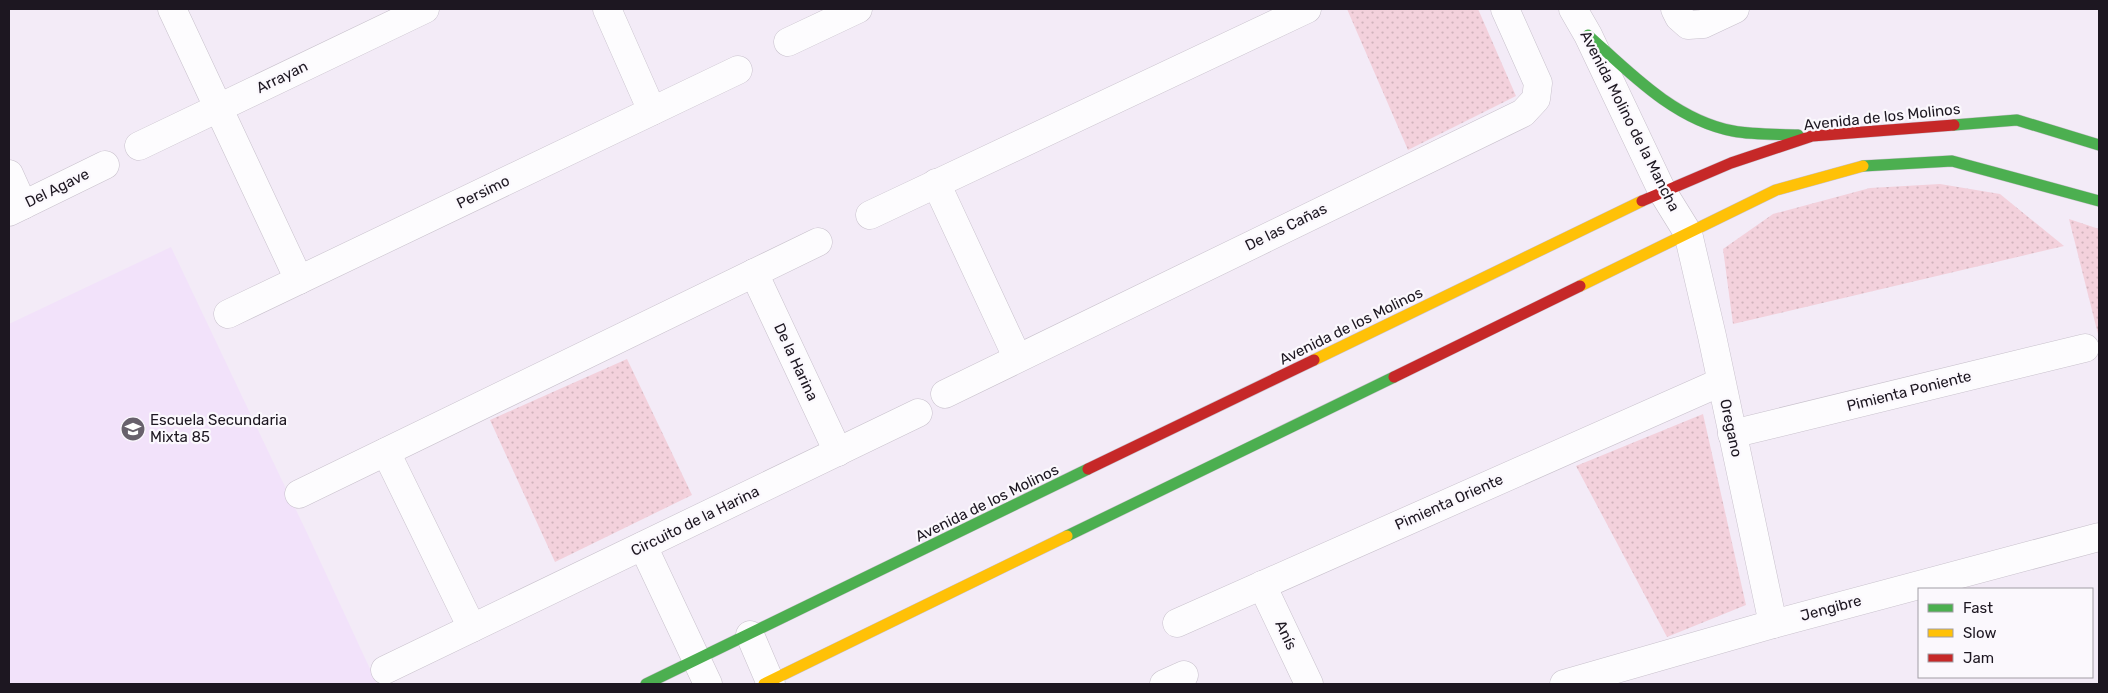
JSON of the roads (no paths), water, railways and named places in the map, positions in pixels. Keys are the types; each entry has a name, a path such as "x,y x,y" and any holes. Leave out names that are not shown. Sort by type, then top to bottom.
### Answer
{"street":[{"path":"172,9 299,280"},
{"name":"Arrayan","path":"139,146 426,9"},
{"path":"607,9 652,111"},
{"path":"788,42 858,9"},
{"path":"870,215 1307,9"},
{"name":"Avenida Molino de la Mancha","path":"1573,9 1588,35 1662,192 1688,233"},
{"path":"1674,9 1679,17 1688,25 1703,24 1734,9"},
{"name":"De las Cañas","path":"945,394 1523,113 1536,100 1538,83 1514,11"},
{"path":"1588,35 1641,82 1693,118 1732,131 1812,136"},
{"name":"Persimo","path":"228,314 738,70"},
{"name":"Avenida de los Molinos","path":"646,684 703,672 750,635 1662,192 1731,163 1812,136 2017,120 2099,145"},
{"path":"750,635 768,683 1776,190 1858,166 1952,161 2099,201"},
{"name":"Del Agave","path":"16,208 105,165"},
{"path":"9,174 16,208"},
{"path":"936,183 1017,358"},
{"name":"Oregano","path":"1688,233 1773,624"},
{"path":"299,494 818,242"},
{"name":"De la Harina","path":"754,273 838,452"},
{"name":"Pimienta Poniente","path":"1732,434 2085,348"},
{"name":"Pimienta Oriente","path":"1177,623 1721,382"},
{"name":"Circuito de la Harina","path":"385,670 918,413"},
{"path":"386,452 472,628"},
{"name":"Jengibre","path":"1564,684 1773,624 2099,537"},
{"path":"643,546 703,672"},
{"name":"Anís","path":"1262,585 1309,684"}],"place":[{"name":"Escuela Secundaria Mixta 85","path":"133,429"}]}
